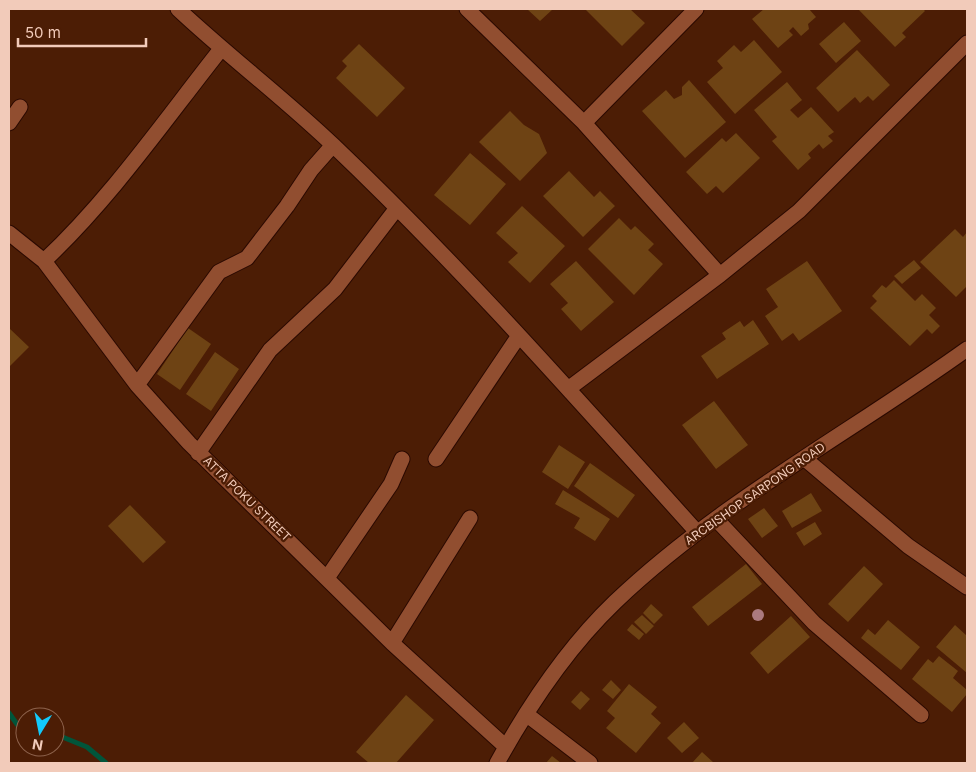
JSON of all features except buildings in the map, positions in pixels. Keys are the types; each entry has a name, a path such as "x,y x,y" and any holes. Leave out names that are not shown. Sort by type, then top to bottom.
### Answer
{"street":[{"path":"178,9 220,49 333,145 397,208 568,389 697,532"},
{"path":"467,9 584,123 720,275"},
{"path":"584,123 696,9"},
{"path":"568,389 720,275 815,197 967,43"},
{"path":"44,261 72,235 119,179 220,49"},
{"path":"9,123 20,106"},
{"path":"136,385 220,272 247,258 287,206 311,170 333,145"},
{"path":"198,452 270,350 335,289 397,208"},
{"name":"ATTA POKU STREET","path":"10,236 44,261 136,385 198,452 392,643 506,747"},
{"path":"436,459 518,337"},
{"name":"ARCBISHOP SARPONG ROAD","path":"497,763 526,714 572,649 615,602 697,532 967,349"},
{"path":"804,458 908,546 967,587"},
{"path":"327,578 391,484 402,459"},
{"path":"392,643 470,518"},
{"path":"716,520 814,623 921,715"},
{"path":"526,714 590,763"}],"waterway":[{"path":"9,713 15,721"},
{"path":"65,738 87,747 106,763"}]}
